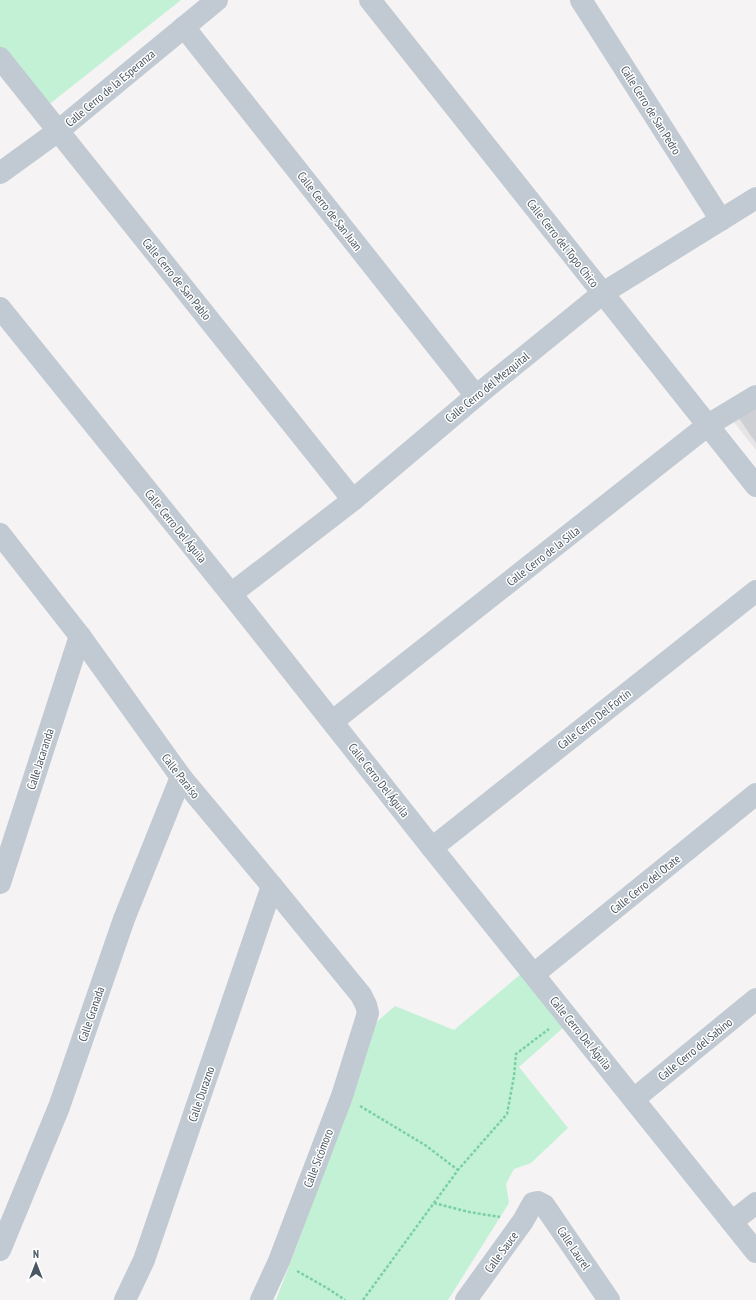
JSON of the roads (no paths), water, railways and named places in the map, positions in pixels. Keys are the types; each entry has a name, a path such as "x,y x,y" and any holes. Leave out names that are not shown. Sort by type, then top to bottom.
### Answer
{"street":[{"name":"Calle Cerro de la Esperanza","path":"0,173 58,131 216,0"},
{"name":"Calle Cerro del Topo Chico","path":"370,0 756,486"},
{"name":"Calle Cerro de San Pedro","path":"581,0 721,220"},
{"name":"Calle Cerro de San Juan","path":"184,27 476,396"},
{"name":"Calle Cerro de San Pablo","path":"0,58 353,500"},
{"name":"Calle Cerro del Mezquital","path":"231,594 353,500 476,396 603,293 756,198"},
{"name":"Calle Cerro Del Águila","path":"0,308 333,721 432,848 756,1252"},
{"name":"Calle Cerro de la Silla","path":"333,721 708,425 756,396"},
{"name":"Calle Paraíso","path":"0,534 80,636 180,777 361,995 368,1013"},
{"name":"Calle Cerro Del Fortín","path":"432,848 756,591"},
{"name":"Calle Jacaranda","path":"0,883 80,636"},
{"name":"Calle Granada","path":"0,1250 59,1108 124,920 180,777"},
{"name":"Calle Cerro del Otate","path":"534,974 756,794"},
{"name":"Calle Durazno","path":"125,1300 144,1260 272,886"},
{"name":"Calle Cerro del Sabino","path":"634,1099 756,999"},
{"name":"Calle Sicómoro","path":"261,1300 279,1261 342,1096 368,1013"},
{"name":"Calle Laurel","path":"528,1212 538,1202 544,1205 609,1300"},
{"path":"732,1222 756,1203"},
{"name":"Calle Sauce","path":"466,1300 528,1212"}]}
